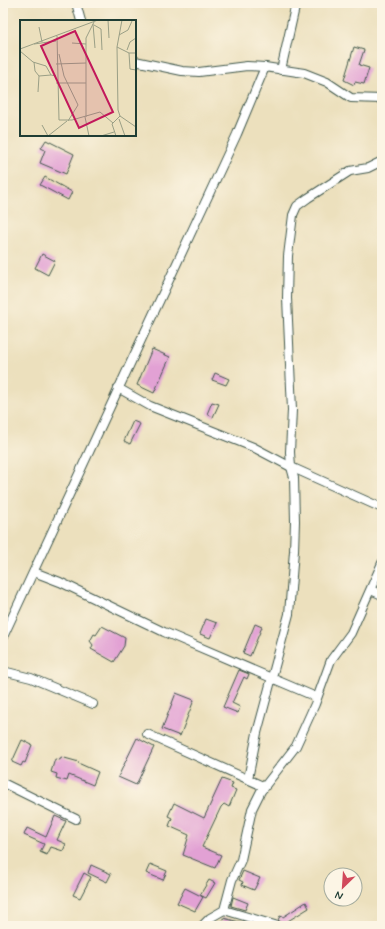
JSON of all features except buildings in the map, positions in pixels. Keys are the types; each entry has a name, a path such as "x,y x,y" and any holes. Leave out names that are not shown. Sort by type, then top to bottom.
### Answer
{"street":[{"path":"76,3 81,20"},
{"path":"281,70 296,3"},
{"path":"136,61 182,71 199,72 247,66 266,67 304,73 327,82 351,98 382,99"},
{"path":"3,637 240,128 266,67"},
{"path":"248,779 257,733 289,614 295,521 294,478 291,467 292,391 287,298 288,256 293,215 297,206 350,171 375,166 382,161"},
{"path":"118,388 156,408 253,447 291,467 382,508"},
{"path":"202,926 210,918 224,910 232,880 241,860 252,809 265,787 296,746 331,660 351,633 382,563"},
{"path":"34,572 60,582 164,632 316,697"},
{"path":"371,590 382,595"},
{"path":"3,671 31,678 93,704"},
{"path":"147,734 265,787"},
{"path":"3,783 76,820"},
{"path":"224,910 278,926"}]}
